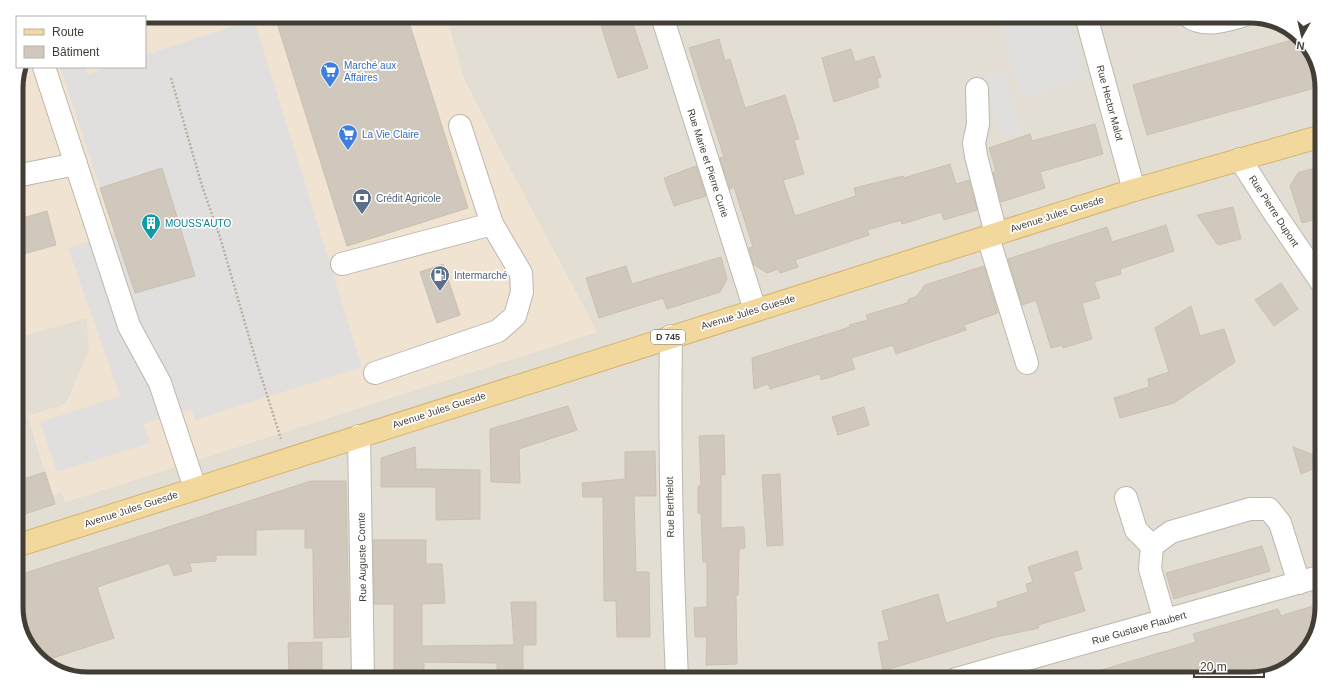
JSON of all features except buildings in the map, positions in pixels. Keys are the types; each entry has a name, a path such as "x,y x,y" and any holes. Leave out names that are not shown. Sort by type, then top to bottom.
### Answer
{"main road":[{"name":"Avenue Jules Guesde","path":"23,544 671,336 1134,190 1315,138"}],"street":[{"name":"Rue Marie et Pierre Curie","path":"664,23 755,310"},
{"name":"Rue Hector Malot","path":"1088,23 1134,190"},
{"path":"44,68 76,164 101,215 119,270 129,326 160,383 195,488"},
{"path":"977,89 978,124 974,142 976,156 992,235 1027,363"},
{"path":"375,372 498,331 515,316 522,292 521,273 492,224 460,126"},
{"name":"Rue Pierre Dupont","path":"1240,160 1274,214 1315,273"},
{"path":"23,175 76,164"},
{"path":"342,264 492,224"},
{"name":"Rue Berthelot","path":"671,336 669,444 677,672"},
{"name":"Rue Auguste Comte","path":"359,436 363,672"},
{"path":"1126,498 1136,530 1152,546"},
{"path":"1165,621 1150,569 1152,546 1170,532 1250,509 1269,509 1280,523 1299,583"},
{"name":"Rue Gustave Flaubert","path":"1003,672 1165,621 1315,578"}],"path":[{"path":"171,78 202,186 220,237 254,354 288,458"}],"shaded area":[{"path":"146,23 448,23 463,77 501,152 597,332 65,502 62,493 52,495 28,416 66,404 89,351 87,318 23,336 23,84 26,68 146,68"},
{"path":"242,23 255,23 362,367 195,420 192,409 144,424 150,443 57,472 40,422 120,396 68,248 115,233 60,68 85,68 88,74 106,68 146,68 146,55"},
{"path":"448,23 1250,23 1267,25 1282,32 1282,56 1306,56 1312,67 1315,84 1315,607 1313,624 1304,643 1293,656 1283,663 1267,670 1250,672 88,672 71,670 59,665 45,656 34,643 26,628 23,611 23,336 87,317 89,351 66,404 28,416 52,495 62,492 65,502 597,332 501,152 463,77"},
{"path":"1000,23 1070,23 1086,78 1022,97"},
{"path":"1003,69 1022,132 1003,138 984,75"}],"place":[{"name":"Marché aux Affaires","path":"330,88"},
{"name":"La Vie Claire","path":"348,151"},
{"name":"Crédit Agricole","path":"362,215"},
{"name":"MOUSS'AUTO","path":"151,240"},
{"name":"Intermarché","path":"440,292"}]}
